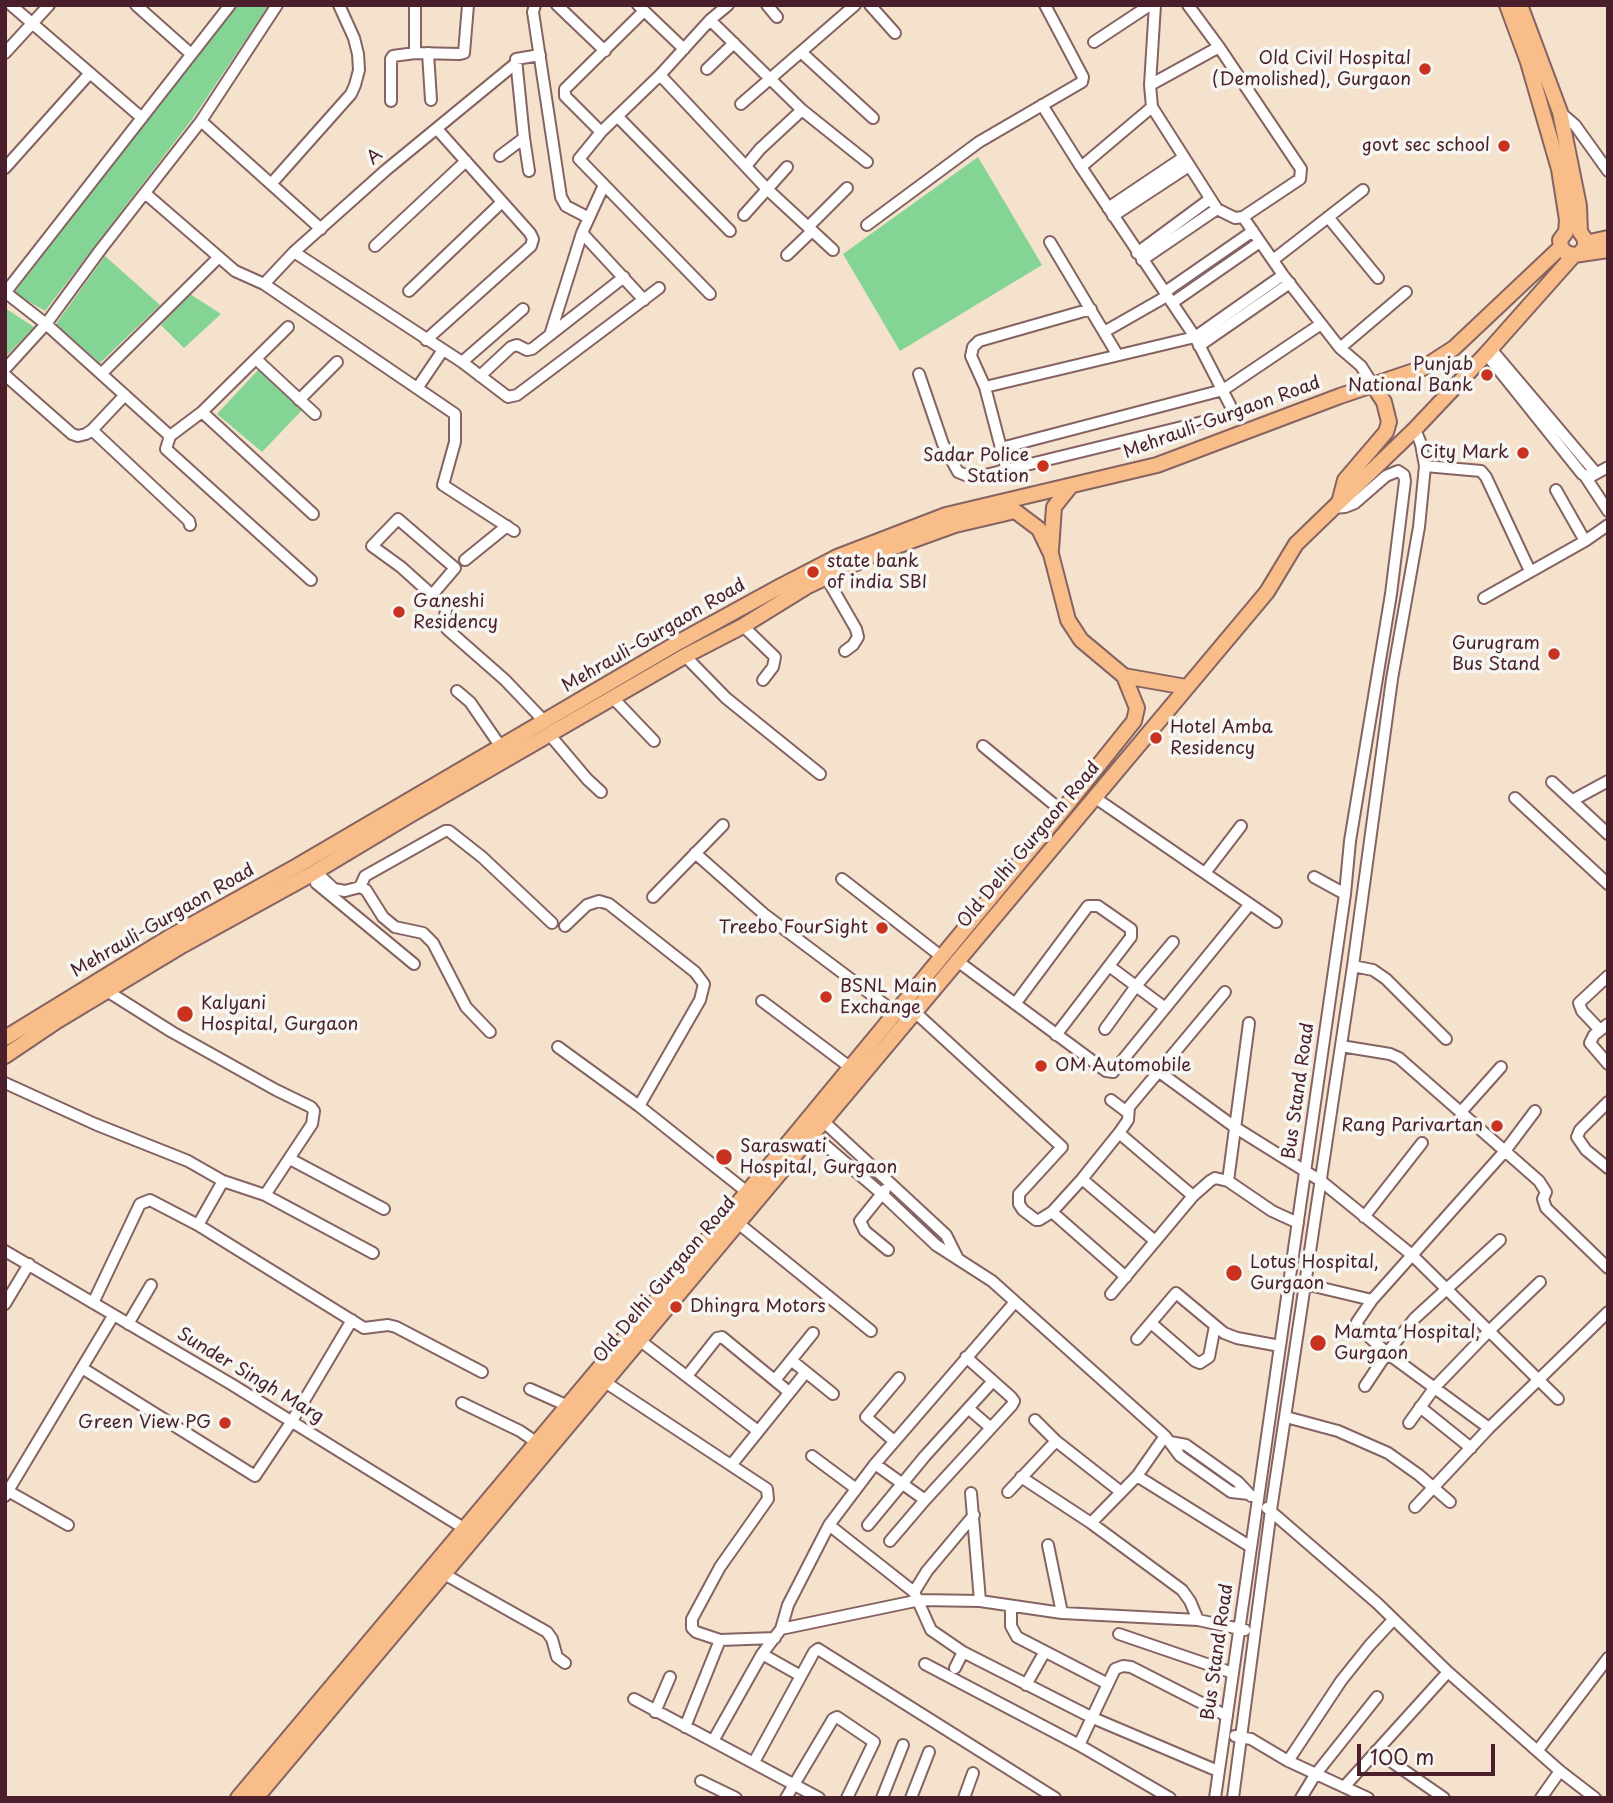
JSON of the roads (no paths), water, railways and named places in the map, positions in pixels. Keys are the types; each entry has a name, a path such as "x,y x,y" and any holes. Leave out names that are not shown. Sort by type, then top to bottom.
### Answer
{"main road":[{"path":"1507,5 1528,62 1559,169 1567,220 1574,244"},
{"path":"1336,503 1415,429 1488,352 1574,244 1579,206 1560,112 1520,5"},
{"path":"1574,244 1608,238"},
{"path":"1574,244 1608,250"},
{"name":"Mehrauli-Gurgaon Road","path":"5,1056 107,990 591,702 679,642 780,586 837,557 946,515 1157,465 1423,368 1454,348 1574,244"},
{"path":"1336,503 1345,480 1386,432 1389,422 1384,402 1373,385"},
{"path":"1070,487 1054,508 1051,554 1072,630 1124,676 1186,687"},
{"name":"Old Delhi Gurgaon Road","path":"1061,821 1094,797 1267,592 1286,557 1336,503"},
{"name":"Mehrauli-Gurgaon Road","path":"591,702 613,698 826,577 875,554 955,525 1015,511 1039,529 1051,554"},
{"name":"Old Delhi Gurgaon Road","path":"256,1798 271,1770 469,1532 605,1382 634,1336 747,1192 851,1068 949,959 1061,821 1133,721 1137,708 1124,676"},
{"name":"Mehrauli-Gurgaon Road","path":"5,1038 158,944 307,873 501,747 547,728"},
{"name":"Old Delhi Gurgaon Road","path":"238,1798 271,1770 444,1574 469,1532 536,1442 738,1223 822,1120 905,1009"}],"street":[{"path":"10,5 142,118"},
{"path":"5,53 49,5"},
{"path":"136,5 191,54"},
{"path":"170,436 46,324 5,293 230,5"},
{"path":"5,369 46,324 201,121 277,5"},
{"path":"271,184 351,94 355,85 359,70 358,54 339,5"},
{"path":"415,5 415,53"},
{"path":"391,101 391,59 396,55 464,52 468,5"},
{"path":"535,5 533,12 563,202 589,218"},
{"path":"557,5 604,51"},
{"path":"767,5 777,17"},
{"path":"741,104 855,5"},
{"path":"870,5 895,33"},
{"path":"867,225 979,142 1079,85 1083,77 1045,5"},
{"path":"1094,42 1152,5"},
{"path":"1152,5 1152,107 1213,204 1235,218 1243,217 1300,178 1301,169 1188,5"},
{"path":"710,294 579,159 601,132 660,75 710,20 727,6"},
{"path":"601,132 564,93 641,8 684,49"},
{"path":"710,20 802,110 867,162"},
{"path":"707,69 734,43"},
{"path":"1150,85 1219,47"},
{"path":"801,52 873,118"},
{"path":"428,53 431,100"},
{"name":"A","path":"264,284 294,252 516,64 517,58 540,55"},
{"path":"516,64 529,171"},
{"path":"5,168 90,74"},
{"path":"660,75 767,188 833,250"},
{"path":"919,374 943,444 958,472 973,478 1228,410 1223,390 1197,341 1080,167 1042,105"},
{"path":"1080,167 1152,107"},
{"path":"746,166 760,149 802,110"},
{"path":"1560,112 1574,125 1608,171"},
{"path":"618,117 730,231"},
{"path":"201,121 321,229"},
{"path":"426,340 531,246 533,239 437,129"},
{"path":"500,156 524,138"},
{"path":"374,246 466,161"},
{"path":"1111,212 1186,161"},
{"path":"744,215 787,167"},
{"path":"550,335 582,233 604,185"},
{"path":"787,255 847,188"},
{"path":"1273,260 1363,190"},
{"path":"146,194 218,258 244,277 264,284 455,414 455,442 443,485 511,529 465,560"},
{"path":"410,291 501,203"},
{"path":"1140,256 1213,204"},
{"path":"1243,217 1339,348 1361,366 1373,385"},
{"path":"1328,217 1378,278"},
{"path":"1168,297 1253,231"},
{"path":"582,233 644,300"},
{"path":"1050,242 1117,354"},
{"path":"1104,332 1260,242"},
{"path":"294,252 462,362 508,397 517,396 659,288"},
{"path":"102,373 218,258"},
{"path":"480,376 511,347 517,345 530,350 624,277"},
{"path":"985,387 1117,354 1197,341 1286,279"},
{"path":"1339,348 1406,292"},
{"path":"462,362 523,309"},
{"path":"1007,471 985,387 971,356 973,347 979,341 1091,309"},
{"path":"1001,448 1223,390 1321,324"},
{"path":"288,327 202,412 170,436 166,449 311,580"},
{"path":"418,387 443,351"},
{"path":"1488,352 1587,474"},
{"path":"1488,352 1587,474 1608,511"},
{"path":"257,360 315,414"},
{"path":"299,400 337,362"},
{"path":"5,374 72,434 78,436 92,430 125,395"},
{"path":"202,412 313,514"},
{"name":"Bus Stand Road","path":"1233,1798 1271,1510 1353,966 1392,679 1419,527 1425,466 1415,429"},
{"path":"92,430 191,525"},
{"path":"1425,466 1481,471 1530,571"},
{"path":"1587,474 1608,467"},
{"name":"Bus Stand Road","path":"1215,1798 1251,1547 1253,1498 1280,1346 1306,1173 1350,841 1391,594 1404,475 1398,471 1386,476 1355,503 1345,507 1336,503"},
{"path":"1556,490 1585,541"},
{"path":"432,595 455,568 398,519 372,546 401,567 446,608 444,621 447,629 505,680 587,779 601,792"},
{"path":"1484,598 1585,541 1608,525"},
{"path":"826,577 856,629 858,637 845,652"},
{"path":"743,626 775,657 773,667 763,680"},
{"path":"685,656 726,698 820,774"},
{"path":"457,691 470,702 501,747"},
{"path":"613,698 654,741"},
{"path":"983,746 1061,821"},
{"path":"1573,800 1608,781"},
{"path":"1552,782 1608,834"},
{"path":"1094,797 1276,922"},
{"path":"1516,798 1608,884"},
{"path":"653,897 723,825"},
{"path":"1205,873 1241,826"},
{"path":"360,887 365,876 445,831 482,858 552,923"},
{"path":"1350,841 1368,845"},
{"path":"695,853 764,914 905,1009 1062,1147 1019,1194 1018,1199 1023,1210 1036,1220 1052,1212 1082,1180 1128,1119 1127,1112 1111,1100"},
{"path":"307,873 334,889 345,891 360,887 366,890 383,917 395,927 423,933 433,943 466,1007 490,1032"},
{"path":"307,873 414,964"},
{"path":"1314,877 1345,894"},
{"path":"842,879 1106,1071 1113,1072 1250,904"},
{"path":"565,926 587,905 599,901 609,904 695,972 704,984 700,1000 639,1106"},
{"path":"1015,1004 1084,912 1093,905 1098,906 1132,932 1131,937 1056,1035"},
{"path":"1105,1029 1136,986 1173,943"},
{"path":"1109,966 1164,1007"},
{"path":"1353,966 1373,970 1386,979 1446,1039"},
{"path":"1608,976 1579,1003 1582,1011 1604,1027 1590,1043 1608,1064"},
{"path":"107,990 172,1032 311,1107 314,1111 312,1124 265,1195"},
{"path":"1127,1112 1225,992"},
{"path":"762,1001 851,1068"},
{"path":"1228,1181 1249,1023"},
{"path":"1340,1046 1395,1056 1544,1188 1546,1208 1608,1268"},
{"path":"558,1047 639,1106 747,1192"},
{"path":"1460,1113 1501,1067"},
{"path":"1158,1072 1236,1129 1321,1181 1412,1255 1558,1399"},
{"path":"5,1083 95,1124 188,1161 223,1181 265,1195 373,1253"},
{"path":"1608,1102 1580,1130 1577,1137 1586,1150 1608,1168"},
{"path":"1489,1428 1387,1353 1358,1327 1358,1318 1505,1152 1535,1111"},
{"path":"822,1120 946,1235 957,1257"},
{"path":"811,1133 936,1245 992,1281 1167,1439 1181,1456 1231,1492 1253,1498 1271,1510 1377,1603 1448,1672 1560,1771 1595,1798"},
{"path":"1119,1133 1194,1196"},
{"path":"1364,1217 1422,1143"},
{"path":"290,1159 384,1209"},
{"path":"1111,1294 1194,1196 1215,1178 1228,1181 1272,1210 1298,1223"},
{"path":"1082,1180 1155,1241"},
{"path":"198,1225 223,1181"},
{"path":"888,1250 865,1231 860,1221 891,1182"},
{"path":"93,1303 140,1204 150,1200 198,1225 365,1328 388,1325 396,1327 482,1372"},
{"path":"1052,1212 1126,1277"},
{"path":"738,1223 871,1331"},
{"path":"1365,1386 1414,1319 1500,1240"},
{"name":"Sunder Singh Marg","path":"5,1251 292,1421 469,1532"},
{"path":"5,1304 29,1265"},
{"path":"1409,1423 1435,1387 1540,1282"},
{"path":"1304,1284 1372,1300"},
{"path":"128,1324 151,1285"},
{"path":"1137,1339 1176,1293 1224,1333 1280,1346"},
{"path":"713,1741 762,1654 778,1634 788,1605 829,1525 894,1441 1015,1302"},
{"path":"1415,1507 1538,1378 1608,1312"},
{"path":"68,1525 7,1494 113,1316"},
{"path":"82,1368 255,1476 292,1421 352,1320"},
{"path":"1152,1323 1200,1363 1209,1357 1215,1326"},
{"path":"775,1380 813,1334"},
{"path":"634,1336 758,1431"},
{"path":"687,1376 717,1338 722,1337 789,1392"},
{"path":"890,1541 1014,1401 966,1357"},
{"path":"791,1360 833,1394"},
{"path":"732,1464 806,1372"},
{"path":"894,1441 866,1417 900,1378"},
{"path":"868,1525 993,1381"},
{"path":"605,1382 757,1480 769,1493 768,1499 720,1567 692,1619 692,1628 696,1632 720,1640 778,1634 917,1596 980,1601 1062,1613 1198,1620 1254,1633"},
{"path":"530,1389 568,1406"},
{"path":"462,1403 520,1431 536,1442"},
{"path":"1420,1406 1471,1448"},
{"path":"969,1409 990,1428"},
{"path":"1286,1417 1338,1431 1388,1453 1450,1503"},
{"path":"1035,1420 1056,1441 1121,1492"},
{"path":"1091,1523 1137,1476 1167,1439"},
{"path":"1008,1492 1056,1441"},
{"path":"812,1456 855,1488"},
{"path":"875,1464 925,1500"},
{"path":"1137,1476 1251,1547"},
{"path":"1021,1477 1091,1523 1182,1590 1198,1620"},
{"path":"971,1493 980,1601"},
{"path":"917,1596 926,1572 974,1515"},
{"path":"829,1525 917,1596 931,1630 963,1651 1093,1718 1218,1771"},
{"path":"1048,1545 1062,1613"},
{"path":"444,1574 547,1632 557,1657 565,1663"},
{"path":"1012,1606 1013,1632 1017,1637 1108,1684"},
{"path":"1288,1761 1347,1674 1368,1646 1393,1620"},
{"path":"1119,1634 1234,1673"},
{"path":"685,1727 720,1640"},
{"path":"754,1762 814,1652 820,1649 1055,1798"},
{"path":"955,1668 963,1651"},
{"path":"1026,1685 1044,1653"},
{"path":"762,1654 801,1676"},
{"path":"1538,1750 1608,1658"},
{"path":"925,1664 1079,1745 1170,1798"},
{"path":"1079,1745 1118,1667 1131,1667 1227,1716"},
{"path":"1344,1787 1448,1672"},
{"path":"655,1712 670,1677"},
{"path":"1301,1798 1315,1775 1377,1697"},
{"path":"634,1699 819,1798"},
{"path":"786,1798 833,1719 837,1717 874,1742 846,1798"},
{"path":"1225,1734 1251,1739 1315,1775 1368,1798"},
{"path":"883,1798 903,1745"},
{"path":"1376,1751 1444,1798"},
{"path":"911,1798 929,1752"},
{"path":"1541,1798 1560,1771"},
{"path":"964,1798 973,1773"},
{"path":"701,1781 736,1798"}],"place":[{"name":"Old Civil Hospital (Demolished), Gurgaon","path":"1425,69"},
{"name":"govt sec school","path":"1504,146"},
{"name":"Punjab National Bank","path":"1487,375"},
{"name":"City Mark","path":"1523,453"},
{"name":"Sadar Police Station","path":"1043,466"},
{"name":"state bank of india SBI","path":"813,572"},
{"name":"Ganeshi Residency","path":"399,612"},
{"name":"Gurugram Bus Stand","path":"1554,654"},
{"name":"Hotel Amba Residency","path":"1156,738"},
{"name":"Treebo FourSight","path":"882,928"},
{"name":"BSNL Main Exchange","path":"826,997"},
{"name":"Kalyani Hospital, Gurgaon","path":"185,1014"},
{"name":"OM Automobile","path":"1041,1066"},
{"name":"Rang Parivartan","path":"1497,1126"},
{"name":"Saraswati Hospital, Gurgaon","path":"724,1157"},
{"name":"Lotus Hospital, Gurgaon","path":"1234,1273"},
{"name":"Dhingra Motors","path":"676,1307"},
{"name":"Mamta Hospital, Gurgaon","path":"1318,1343"},
{"name":"Green View PG","path":"225,1423"}]}
